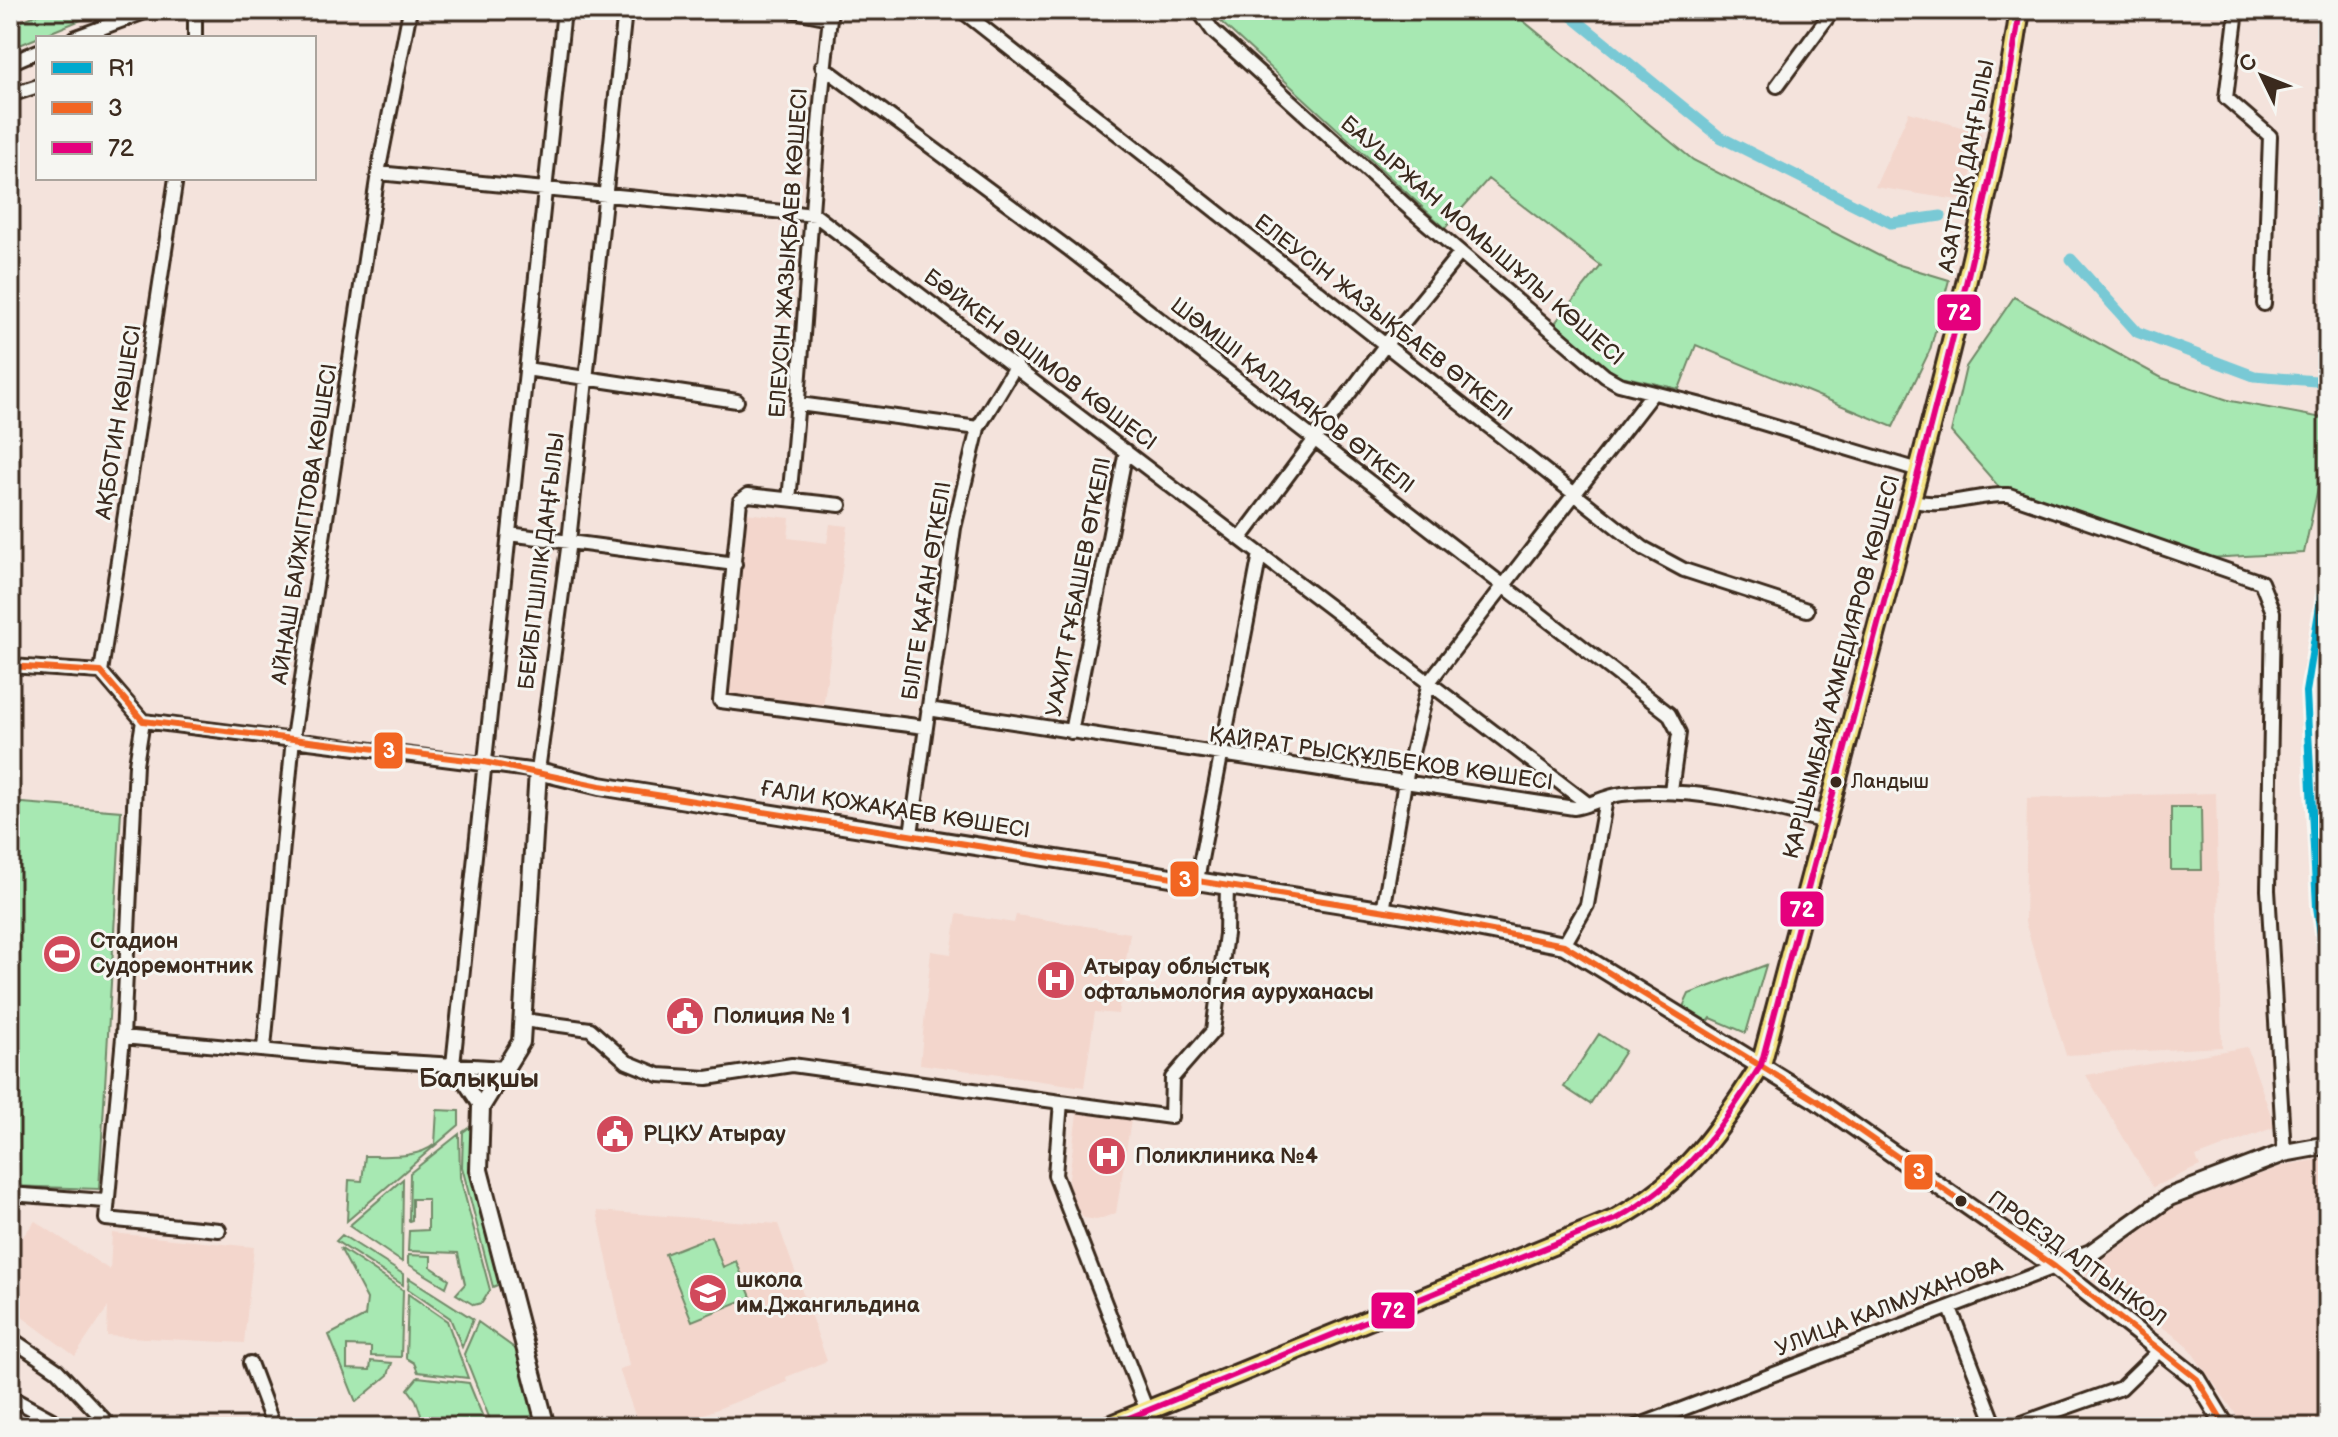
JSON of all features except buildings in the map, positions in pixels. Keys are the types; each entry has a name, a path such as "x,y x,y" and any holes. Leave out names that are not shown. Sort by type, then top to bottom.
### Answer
{"main road":[{"name":"АЗАТТЫҚ ДАҢҒЫЛЫ","path":"1919,470 1966,293 2009,89 2020,10"},
{"name":"ҚАРШЫМБАЙ АХМЕДИЯРОВ КӨШЕСІ","path":"1107,1427 1540,1251 1650,1201 1683,1174 1727,1119 1761,1065 1919,470"}],"street":[{"path":"79,36 150,10"},
{"path":"195,10 195,36"},
{"name":"АЙНАШ БАЙЖІГІТОВА КӨШЕСІ","path":"264,1048 293,738 378,173 410,10"},
{"name":"БЕЙБІТШІЛІК ДАҢҒЫЛЫ","path":"453,1065 564,10"},
{"name":"БЕЙБІТШІЛІК ДАҢҒЫЛЫ","path":"481,1107 521,1042 538,771 569,541 603,193 625,10"},
{"path":"790,10 830,14"},
{"name":"ЕЛЕУСІН ЖАЗЫҚБАЕВ ӨТКЕЛІ","path":"961,10 1643,548 1684,570 1807,610"},
{"name":"БАУЫРЖАН МОМЫШҰЛЫ КӨШЕСІ","path":"1198,10 1213,31 1460,253 1605,376 1652,394 1702,405 1919,470"},
{"path":"1777,86 1833,10"},
{"path":"2237,10 2226,98 2270,136 2264,304"},
{"name":"ЕЛЕУСІН ЖАЗЫҚБАЕВ КӨШЕСІ","path":"789,499 815,215 822,66 830,14"},
{"path":"10,63 36,52"},
{"name":"ШӘМШІ ҚАЛДАЯҚОВ ӨТКЕЛІ","path":"822,66 1316,439 1669,714 1679,733 1671,791"},
{"path":"10,95 36,87"},
{"path":"378,173 815,215"},
{"name":"АҚБОТИН КӨШЕСІ","path":"101,672 176,180"},
{"name":"БӘЙКЕН ӘШІМОВ КӨШЕСІ","path":"815,215 1016,365 1588,804"},
{"path":"1241,538 1386,344 1460,253"},
{"name":"БІЛГЕ ҚАҒАН ӨТКЕЛІ","path":"911,834 954,528 978,428 1016,365"},
{"path":"526,369 737,401"},
{"path":"1383,911 1405,782 1429,682 1652,394"},
{"path":"799,404 978,428"},
{"name":"УАХИТ ҒҰБАШЕВ ӨТКЕЛІ","path":"1071,732 1126,451"},
{"path":"1911,500 1928,505 1989,494 2009,495 2261,582 2269,595 2273,612 2268,890 2284,1153"},
{"path":"840,505 743,497 720,701 925,727"},
{"path":"509,534 735,564"},
{"path":"1197,880 1260,554"},
{"path":"10,666 101,672 143,721 136,764 123,1037 105,1201 106,1219 219,1230"},
{"name":"ҚАЙРАТ РЫСҚҰЛБЕКОВ КӨШЕСІ","path":"928,709 1574,808 1622,794 1671,791 1754,803 1825,822"},
{"name":"ҒАЛИ ҚОЖАҚАЕВ КӨШЕСІ","path":"143,721 484,762 600,786 1227,884 1564,945 1761,1065"},
{"path":"1564,945 1587,905 1606,799"},
{"path":"523,1020 590,1029 627,1062 659,1075 707,1078 792,1065 1171,1117 1172,1078 1213,1031 1226,934 1227,884"},
{"path":"123,1037 506,1068"},
{"path":"453,1065 481,1107 479,1170 546,1427"},
{"name":"ПРОЕЗД АЛТЫНКОЛ","path":"1761,1065 2055,1267 2161,1349 2197,1379 2226,1427"},
{"path":"1061,1102 1055,1175 1147,1411"},
{"name":"УЛИЦА КАЛМУХАНОВА","path":"1635,1427 2091,1253 2169,1197 2284,1153 2328,1145"},
{"path":"10,1194 105,1201"},
{"path":"1950,1308 1996,1427"},
{"path":"10,1338 57,1370 111,1427"},
{"path":"2011,1427 2121,1388 2143,1370 2161,1349"},
{"path":"250,1363 274,1427"},
{"path":"10,1397 65,1427"}],"shaded area":[{"path":"1909,112 1982,133 1964,201 1875,187"},
{"path":"745,513 790,518 788,538 827,543 830,524 848,526 823,708 729,700"},
{"path":"2216,793 2222,1047 2066,1055 2025,922 2027,798"},
{"path":"957,914 1014,923 1016,915 1130,933 1118,1014 1095,1012 1084,1087 920,1064 931,951 951,954"},
{"path":"2247,1047 2275,1127 2196,1157 2200,1166 2153,1187 2086,1075"},
{"path":"1077,1113 1131,1120 1116,1213 1097,1220 1084,1218 1067,1194"},
{"path":"2328,1158 2328,1427 2245,1427 2186,1344 2085,1272 2173,1207 2285,1165"},
{"name":"школа им.Джангильдина","path":"597,1211 778,1224 827,1361 786,1377 787,1382 676,1425 639,1427 619,1369 629,1366"},
{"path":"35,1221 110,1270 112,1233 254,1247 244,1343 107,1336 108,1307 75,1356 10,1308 10,1253"}],"green space":[{"path":"47,10 105,10 10,49 10,26"},
{"path":"1208,10 1510,10 1693,160 1893,263 1949,280 1930,350 1893,427 1696,345 1679,389 1612,374 1555,323 1601,266 1488,179 1445,228"},
{"path":"2014,297 2162,378 2231,401 2328,419 2328,441 2304,553 2207,558 1998,486 1951,432 1966,367"},
{"name":"Стадион Судоремонтник","path":"10,802 121,811 99,1189 10,1186"},
{"path":"2171,807 2201,807 2202,870 2171,870"},
{"path":"1766,965 1746,1033 1711,1018 1708,1022 1682,1009 1689,994"},
{"path":"1599,1034 1625,1051 1590,1104 1564,1087"},
{"path":"437,1110 459,1111 459,1125 347,1221 349,1180 362,1181 365,1156 401,1156 428,1149 435,1144"},
{"path":"471,1126 471,1171 503,1283 493,1287 462,1167 463,1132"},
{"path":"459,1134 460,1177 490,1290 482,1303 474,1305 456,1294 465,1284 458,1253 408,1251 409,1231 428,1230 428,1199 412,1199 412,1220 409,1221 410,1173"},
{"path":"403,1179 402,1262 349,1226"},
{"path":"342,1235 403,1274 403,1285 336,1241"},
{"path":"711,1236 723,1267 736,1261 751,1297 692,1321 665,1254"},
{"path":"340,1248 403,1290 401,1357 371,1356 371,1347 347,1346 347,1369 370,1370 371,1361 392,1363 388,1375 356,1402 329,1335 365,1316 367,1299"},
{"path":"408,1255 431,1256 431,1267 449,1279 446,1287 408,1264"},
{"path":"409,1278 473,1319 462,1347 450,1318 408,1289"},
{"path":"408,1294 447,1321 468,1378 418,1372 414,1363 406,1358"},
{"path":"478,1322 520,1352 539,1427 493,1427 464,1354"},
{"path":"418,1377 469,1383 487,1427 425,1427 416,1400 408,1389"}],"waterway":[{"path":"1564,10 1720,137 1891,223 1941,216"},
{"path":"2071,259 2137,332 2254,376 2328,382"}],"transit line":[{"name":"72","path":"1107,1427 1616,1219 1681,1171 1715,1133 1746,1089 1761,1065 1941,387 1998,137 2020,10"},
{"name":"R1","path":"2328,557 2306,692 2317,907 2328,980"},
{"name":"3","path":"10,666 101,672 143,721 484,762 600,786 1405,914 1564,945 1816,1100 2055,1267 2197,1379 2226,1427"}],"place":[{"name":"Ландыш","path":"1836,782"},
{"name":"Стадион Судоремонтник","path":"62,954"},
{"name":"Атырау облыстық офтальмология ауруханасы","path":"1056,980"},
{"name":"Полиция № 1","path":"685,1016"},
{"name":"РЦКУ Атырау","path":"615,1134"},
{"name":"Поликлиника №4","path":"1107,1156"},
{"name":"школа им.Джангильдина","path":"708,1293"}],"district":[{"name":"Балықшы","path":"479,1079"}]}
